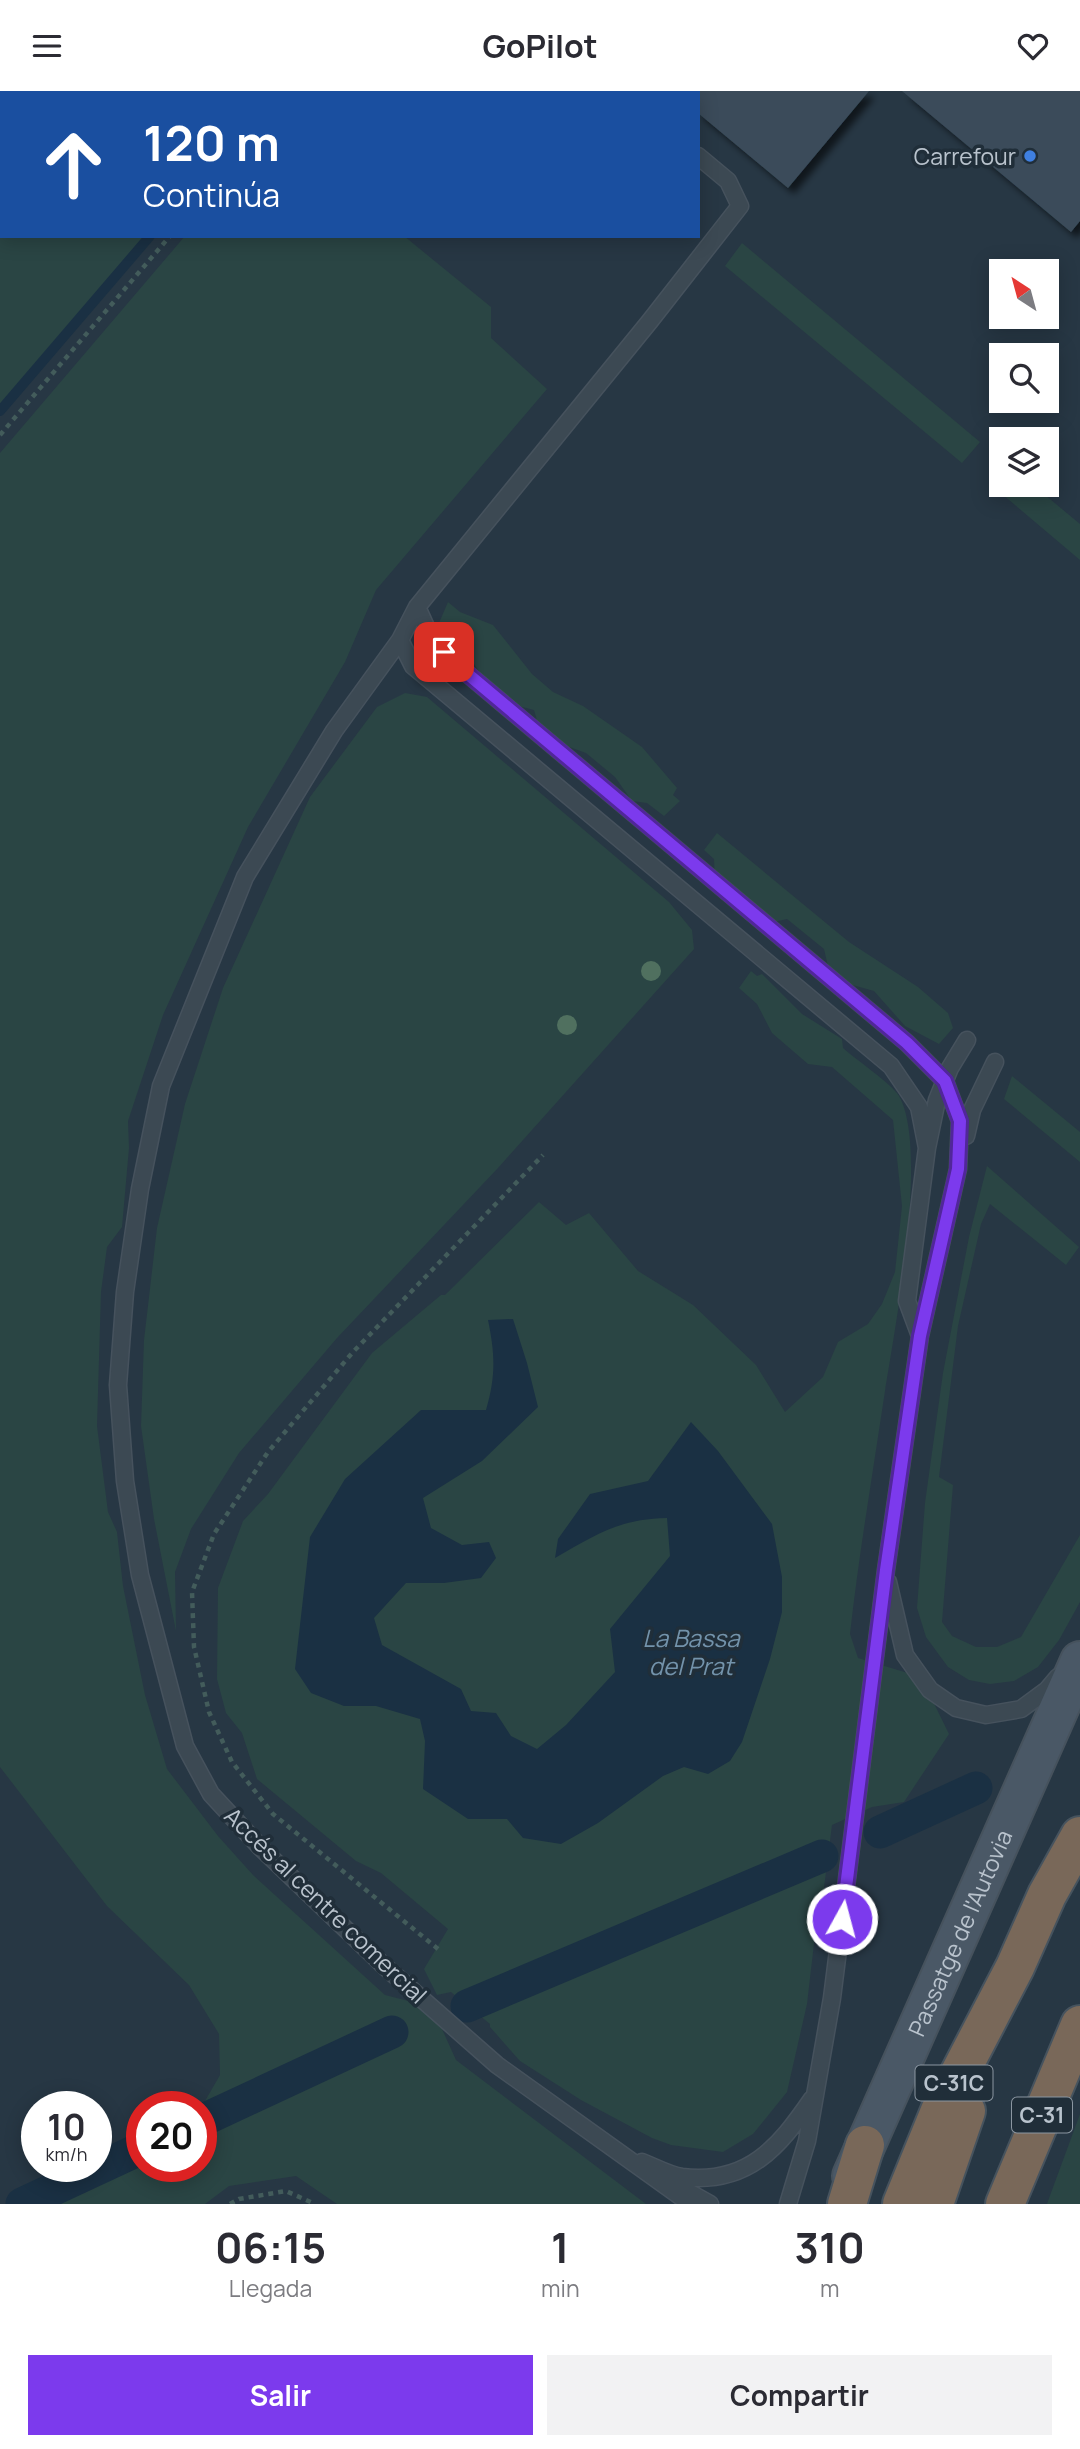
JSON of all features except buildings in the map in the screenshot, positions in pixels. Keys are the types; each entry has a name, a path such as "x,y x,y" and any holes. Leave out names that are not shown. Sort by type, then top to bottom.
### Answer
{"highway":[{"path":"934,2204 1015,1967 1048,1895 1080,1836"},
{"name":"C-31C","path":"902,2204 940,2111 1015,1967"},
{"name":"C-31","path":"1005,2204 1080,2025"},
{"path":"847,2204 865,2145"}],"street":[{"name":"Passatge de l'Autovia","path":"840,2204 1080,1661"}],"lane":[{"name":"Accés al centre comercial","path":"691,2204 497,2065 381,1963 261,1848 211,1794 185,1746 140,1575 125,1481 118,1385 125,1292 140,1189 161,1086 245,877 334,730 400,641 417,607 740,206 728,181 700,158"},
{"path":"417,607 431,638 457,665 907,1043 945,1081 960,1121 958,1169"},
{"path":"400,641 413,666 891,1066 919,1107 927,1149"},
{"path":"920,1336 907,1301 927,1149 937,1100 950,1068 967,1040"},
{"path":"958,1169 972,1110 995,1062"},
{"name":"Accés al centre comercial","path":"788,2204 807,2140 832,1998 886,1570 920,1336 958,1169"},
{"name":"Accés al centre comercial","path":"886,1570 905,1655 930,1690 956,1708 986,1715 1021,1709 1047,1691 1080,1649"},
{"name":"Accés al centre comercial","path":"620,2154 681,2177 715,2177 746,2168 786,2136 815,2094"},
{"name":"Accés al centre comercial","path":"620,2154 710,2204"}],"path":[{"path":"0,435 168,238"},
{"path":"438,1949 274,1814 232,1762 209,1713 194,1647 192,1592 214,1534 268,1452 353,1352 543,1155"},
{"path":"230,2204 239,2199 286,2191 314,2204"}],"green space":[{"path":"0,238 148,238 0,411"},
{"path":"183,238 406,238 491,307 491,338 547,389 376,590 345,662 248,827 163,1015 128,1121 129,1148 122,1227 107,1247 101,1292 97,1426 108,1512 117,1532 123,1586 145,1695 167,1769 218,1836 253,1875 385,1995 432,2007 456,2060 646,2204 337,2204 296,2176 229,2186 205,2204 22,2204 69,2182 112,2182 112,2162 126,2155 126,2182 217,2182 217,2091 211,2091 220,2075 219,2034 189,1985 107,1906 0,1767 0,453"},
{"path":"742,243 980,442 962,463 725,266"},
{"path":"1005,497 1047,497 1080,524 1080,560"},
{"path":"448,602 460,612 493,625 532,674 553,692 583,706 642,747 677,788 673,795 680,801 664,816 647,803 632,801 615,777 586,753 542,737 534,710 499,701 470,658 449,640 439,623"},
{"path":"405,693 427,697 669,902 692,930 694,949 498,1168 337,1338 239,1453 191,1529 175,1572 176,1631 154,1519 141,1426 144,1340 157,1228 185,1104 223,988 310,797 377,707"},
{"path":"717,833 849,942 918,987 948,1013 953,1028 939,1044 905,1026 874,991 831,979 824,949 787,919 765,924 715,882 714,859 704,850"},
{"path":"751,971 757,976 762,974 802,1014 842,1039 843,1048 899,1096 907,1121 911,1156 907,1240 850,1634 858,1658 921,1677 949,1734 904,1802 872,1807 832,1825 807,2004 787,2092 753,2134 723,2152 671,2145 652,2138 581,2100 520,2061 490,2024 451,1992 437,1995 424,1969 448,1929 381,1873 356,1861 257,1779 242,1733 226,1713 217,1679 218,1588 243,1521 268,1494 372,1353 441,1295 445,1295 539,1202 566,1225 589,1213 638,1271 693,1305 756,1365 785,1412 823,1377 838,1342 868,1324 882,1304 895,1272 902,1206 893,1120 832,1067 808,1064 772,1033 757,1004 739,988"},
{"path":"1012,1076 1080,1132 1080,1162 1004,1099"},
{"path":"987,1166 1079,1247 1066,1265 990,1204 981,1224 958,1326 939,1477 953,1485 942,1622 952,1636 976,1647 997,1647 1021,1637 1080,1535 1080,1602 1059,1640 1038,1667 1014,1681 990,1684 969,1680 948,1667 926,1637 917,1608 925,1503 943,1373 969,1237"},
{"path":"1080,2114 1080,2204 1047,2204 1048,2201"}],"water":[{"name":"La Bassa del Prat","path":"513,1319 538,1407 482,1461 423,1498 431,1528 462,1545 489,1542 496,1558 481,1578 444,1583 406,1583 374,1618 382,1645 461,1689 471,1711 496,1713 511,1736 537,1749 566,1725 615,1672 610,1629 670,1556 667,1518 621,1525 595,1535 555,1558 558,1539 590,1494 648,1481 691,1422 718,1451 772,1524 782,1577 782,1612 770,1659 742,1742 730,1761 708,1774 684,1767 663,1776 598,1823 561,1844 523,1838 507,1819 468,1819 423,1789 425,1741 420,1719 376,1706 344,1706 311,1693 295,1669 310,1537 345,1479 421,1410 486,1410 492,1386 493,1365 488,1320"}],"waterway":[{"path":"0,411 148,238"},
{"path":"880,1832 976,1788"},
{"path":"467,2006 822,1856"},
{"path":"217,2114 392,2032"},
{"path":"22,2204 126,2155"}],"place":[{"name":"Carrefour","path":"1030,156"}],"route":[{"path":"444,652 907,1043 945,1081 960,1121 958,1169 920,1336 886,1570 842,1919"}]}
